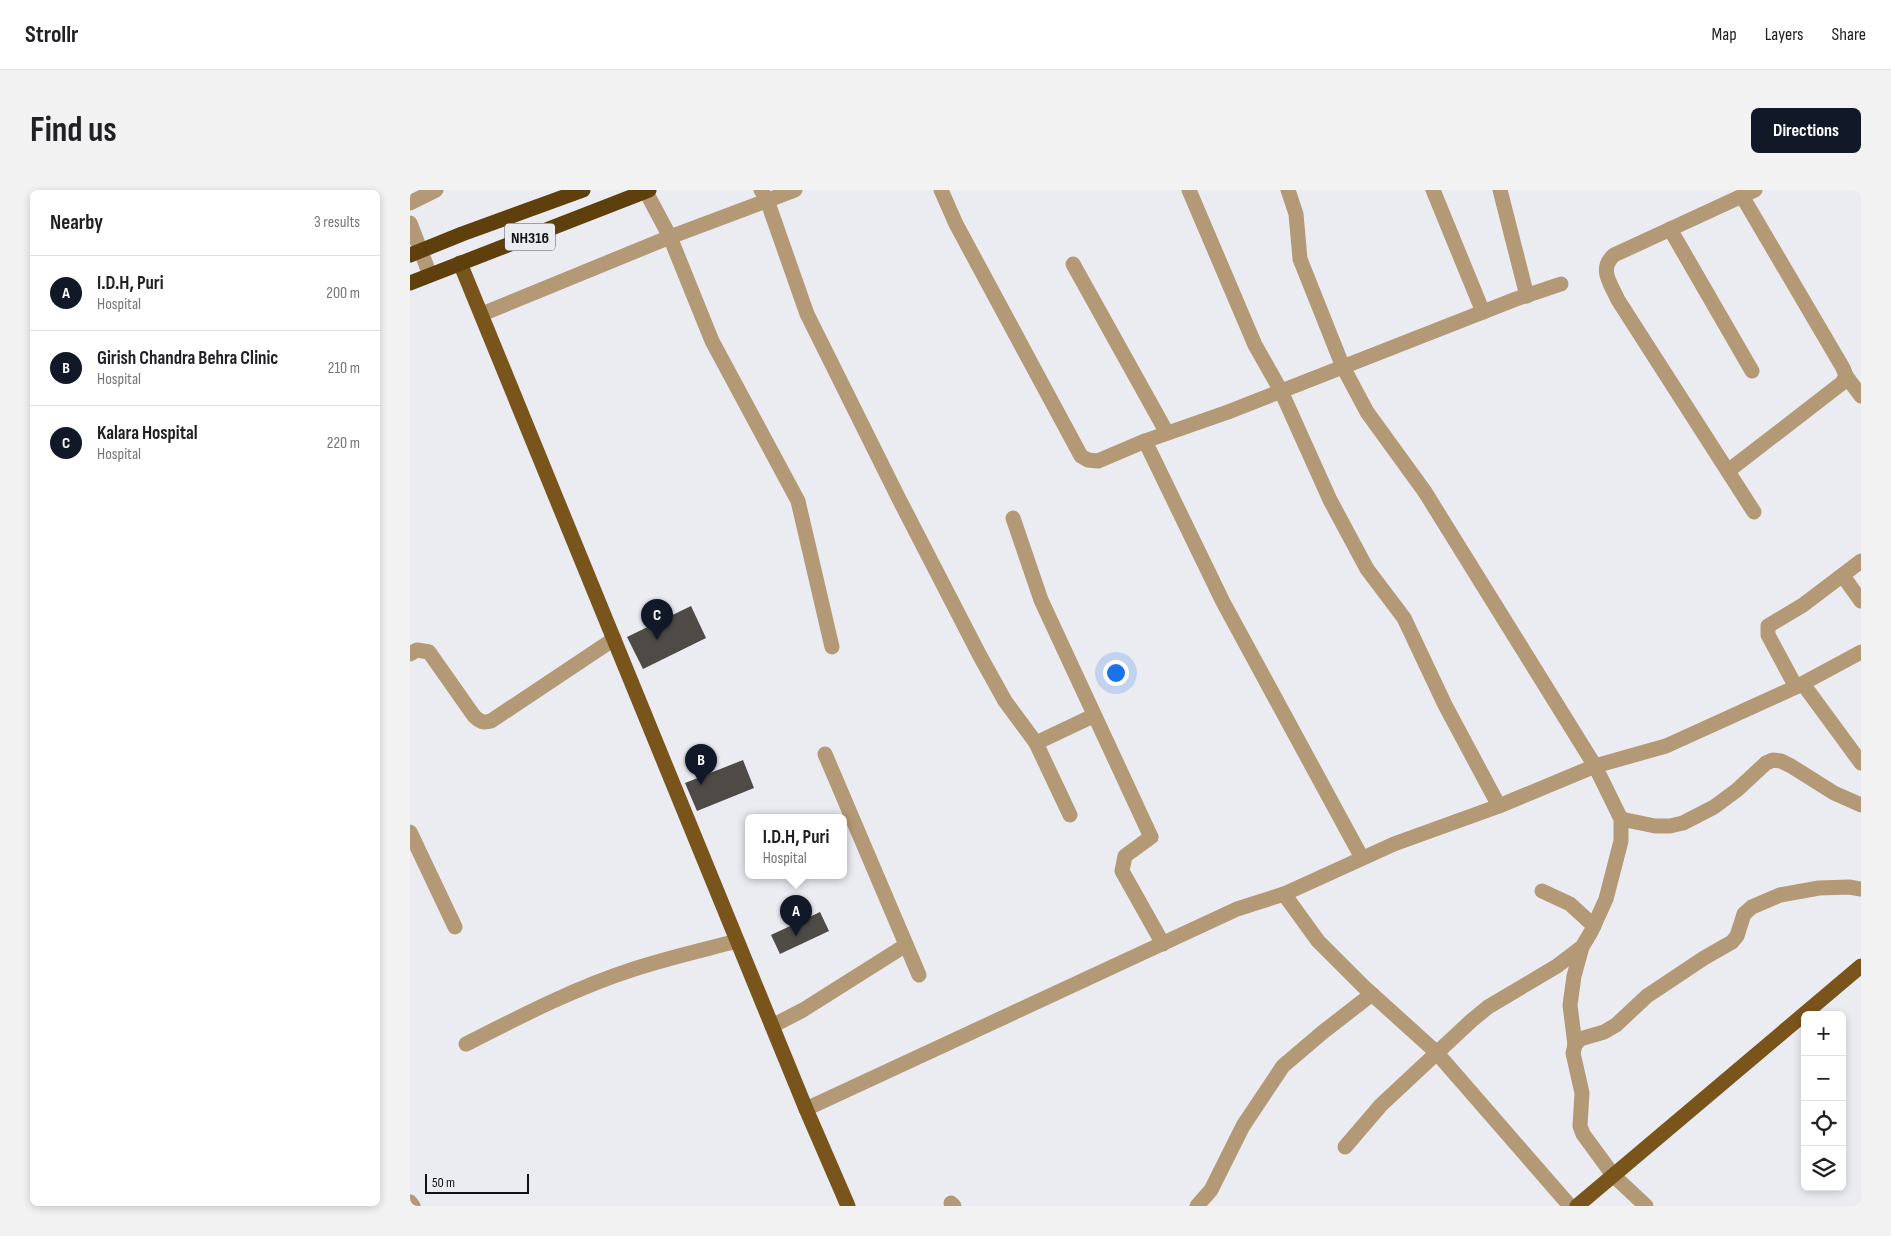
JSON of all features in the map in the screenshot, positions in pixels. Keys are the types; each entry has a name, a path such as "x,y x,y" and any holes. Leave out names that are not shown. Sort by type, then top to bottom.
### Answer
{"highway":[{"name":"NH316","path":"415,253 583,190"},
{"name":"NH316","path":"410,283 647,190"}],"main road":[{"path":"460,263 806,1109 848,1206"},
{"path":"1577,1206 1861,966"}],"street":[{"path":"410,203 436,190"},
{"path":"647,190 670,237 712,341 798,501 832,647"},
{"path":"482,314 670,237 764,195 795,190"},
{"path":"941,190 956,224 1081,456 1088,460 1098,461 1483,312 1561,284"},
{"path":"1189,190 1255,345 1282,391 1330,500 1367,569 1404,618 1445,705 1499,806"},
{"path":"1288,190 1296,214 1300,258 1343,367 1367,412 1425,492 1595,766 1621,819 1621,841 1616,864 1606,899 1582,947 1574,976 1570,1005 1574,1053 1582,1093 1583,1105 1580,1126 1583,1134 1613,1175 1646,1206"},
{"path":"1434,190 1483,312"},
{"path":"1500,190 1527,296"},
{"path":"1754,512 1618,300 1606,275 1608,260 1614,255 1749,193 1846,376 1861,396"},
{"path":"764,195 808,314 873,446 1005,701 1036,743 1070,815"},
{"path":"410,223 415,253 430,276"},
{"path":"1670,229 1752,371"},
{"path":"1073,264 1167,433"},
{"path":"1728,471 1842,382 1846,376"},
{"path":"1146,441 1223,602 1362,858"},
{"path":"1013,518 1041,600 1093,716 1151,837 1125,856 1122,870 1164,944"},
{"path":"1861,561 1802,605 1768,626 1768,635 1800,686 1861,763"},
{"path":"1843,576 1861,601"},
{"path":"410,654 417,650 429,652 474,716 478,721 484,723 491,721 614,639"},
{"path":"806,1109 1237,910 1284,894 1394,844 1499,806 1595,766 1666,746 1800,686 1861,652"},
{"path":"1036,743 1093,716"},
{"path":"825,754 919,975"},
{"path":"1621,819 1655,826 1670,826 1684,823 1714,807 1737,790 1766,763 1773,760 1781,761 1791,766 1834,793 1861,805"},
{"path":"410,832 455,927"},
{"path":"1574,1045 1580,1039 1604,1032 1616,1026 1647,996 1704,958 1732,942 1737,936 1744,914 1752,907 1780,895 1819,888 1848,887 1861,889"},
{"path":"1542,891 1570,904 1594,926"},
{"path":"1284,894 1318,941 1372,994 1436,1052 1570,1206"},
{"path":"466,1044 588,985 635,969 737,941"},
{"path":"772,1026 803,1010 906,945"},
{"path":"1345,1147 1374,1112 1436,1052 1488,1007 1557,966 1582,947"},
{"path":"1197,1206 1211,1190 1243,1126 1283,1066 1372,994"},
{"path":"410,1202 413,1206"}],"building":[{"path":"691,606 706,638 643,669 627,637"},
{"path":"743,760 754,788 697,811 685,783"},
{"path":"820,912 829,931 780,954 771,935"}],"place":[{"name":"Kalara Hospital","path":"657,640"},
{"name":"Girish Chandra Behra Clinic","path":"701,785"},
{"name":"I.D.H, Puri","path":"796,936"}]}
